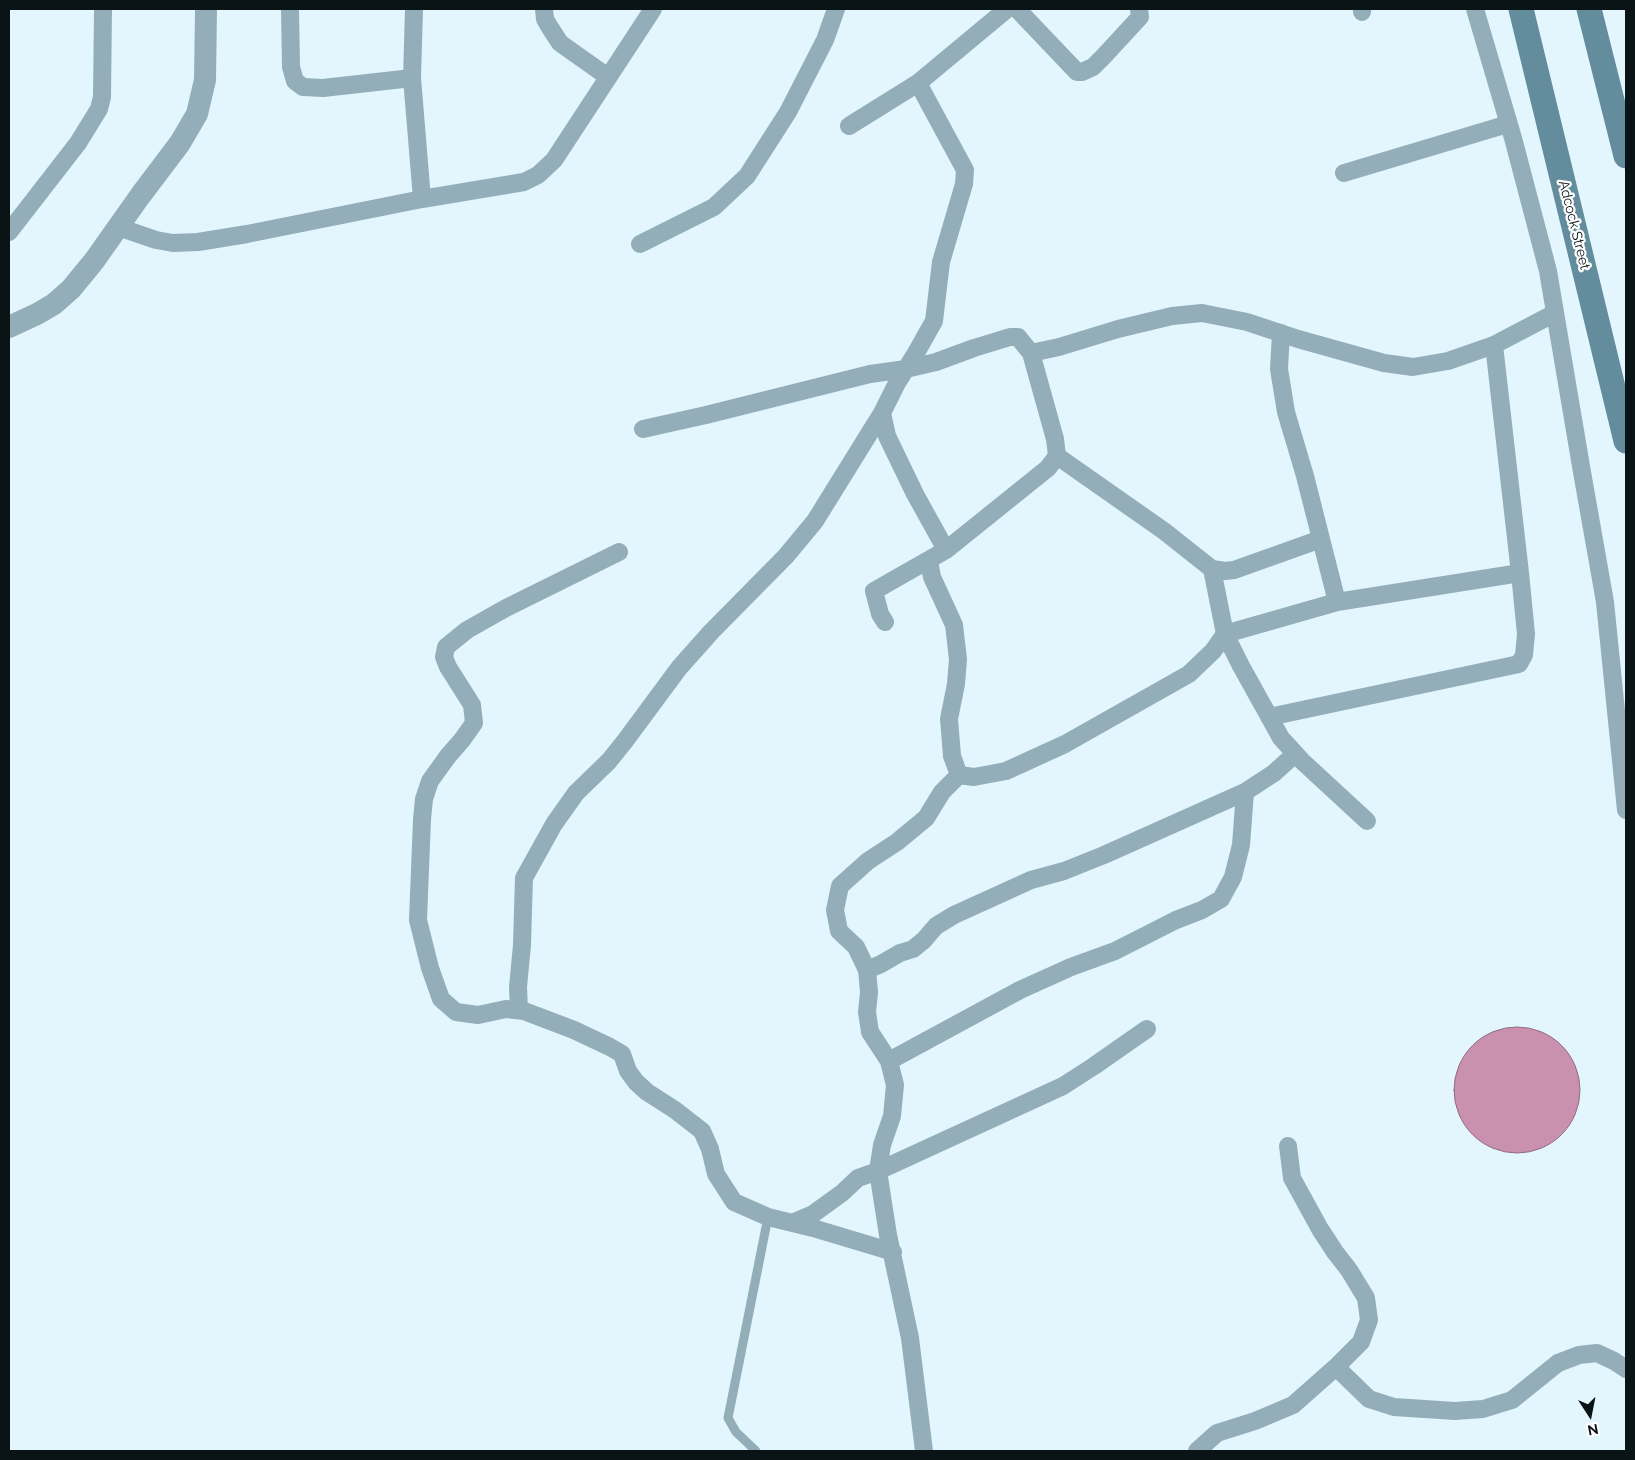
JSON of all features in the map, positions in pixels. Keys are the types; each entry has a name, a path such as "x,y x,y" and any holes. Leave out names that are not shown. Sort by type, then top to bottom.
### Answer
{"main road":[{"name":"Adcock Street","path":"1521,9 1626,441"},
{"path":"1589,9 1626,156"}],"street":[{"path":"9,232 78,143 99,109 102,97 103,9"},
{"path":"9,327 54,304 65,294 94,261 180,144 197,114 205,80 206,9"},
{"path":"290,9 291,67 295,81 303,88 323,88 412,78"},
{"path":"414,9 412,78 422,198"},
{"path":"544,9 545,19 560,43 608,76"},
{"path":"118,227 156,240 173,243 198,242 247,234 422,198 524,182 538,175 554,160 653,9"},
{"path":"640,244 714,207 747,176 788,112 825,40 836,9"},
{"path":"849,126 918,83 1006,9"},
{"path":"1017,9 1077,72 1093,67 1103,57 1140,17 1139,9"},
{"path":"1475,9 1548,271 1605,602 1626,810"},
{"path":"519,1010 518,987 522,945 524,878 554,824 576,794 625,741 710,632 786,556 815,521 882,413 897,383 934,321 941,262 964,184 965,170 918,83"},
{"path":"1344,173 1508,124"},
{"path":"1031,353 1172,316 1202,313 1247,322 1384,364 1413,367 1448,361 1494,345 1555,313"},
{"path":"1281,333 1280,368 1282,394 1337,602"},
{"path":"643,429 870,374 906,369 936,362 1010,337 1018,337 1031,353 1058,456 1164,531 1212,569 1234,570 1321,540"},
{"path":"1269,717 1519,664 1524,655 1526,634 1494,345"},
{"path":"882,413 888,436 915,494 946,550"},
{"path":"885,622 880,614 874,591 946,550 1048,468 1058,456"},
{"path":"619,552 506,608 467,630 446,647 444,657 448,667 472,705 474,722 430,781 424,799 418,920 430,968 441,1000 456,1012 478,1015 506,1009 519,1010 574,1030 610,1046 622,1054 628,1071 636,1082 702,1132 710,1149 716,1174 734,1202 768,1217 893,1252"},
{"path":"929,561 932,578 954,625 958,659 956,684 949,719 952,756 960,775"},
{"path":"1212,569 1226,634 1241,666 1281,738 1295,754 1367,821"},
{"path":"960,775 974,777 1006,771 1065,744 1189,674 1213,651 1226,634 1337,602 1520,572"},
{"path":"867,970 900,953 913,949 936,926 954,915 1031,880 1064,871 1104,855 1244,792 1274,773 1295,754"},
{"path":"924,1451 910,1338 888,1235 878,1171 882,1145 892,1116 895,1085 889,1061 870,1032 867,1012 869,992 867,970 856,947 839,932 834,910 840,886 868,861 897,842 926,818 942,792 960,775"},
{"path":"889,1061 1020,990 1071,967 1114,951 1176,920 1202,910 1221,899 1233,877 1241,845 1244,792"},
{"path":"792,1223 813,1214 842,1193 858,1178 878,1171 1063,1086 1147,1029"},
{"path":"1197,1451 1217,1433 1255,1422 1293,1405 1336,1367 1360,1342 1369,1320 1366,1298 1320,1229 1292,1178 1288,1146"},
{"path":"1336,1367 1370,1399 1394,1407 1455,1412 1483,1409 1512,1400 1558,1363 1579,1355 1597,1353 1626,1369"}],"lane":[{"path":"756,1451 736,1432 728,1418 768,1217"}],"shaded area":[{"path":"1517,1027 1541,1032 1561,1046 1575,1066 1580,1090 1575,1114 1561,1134 1541,1148 1517,1153 1493,1148 1473,1134 1459,1114 1454,1090 1459,1066 1473,1046 1493,1032"}]}
